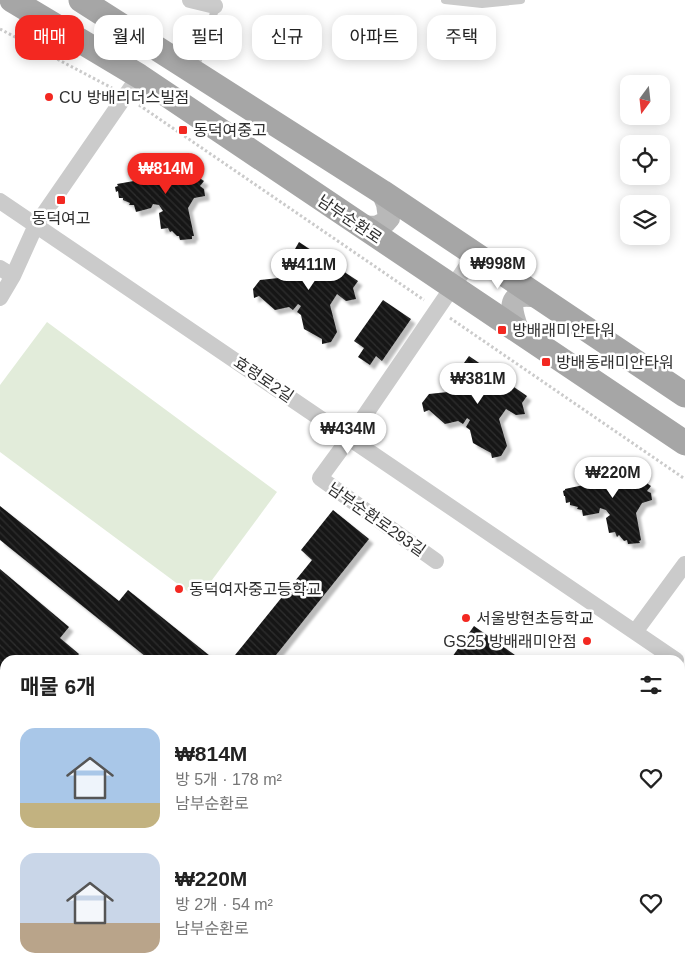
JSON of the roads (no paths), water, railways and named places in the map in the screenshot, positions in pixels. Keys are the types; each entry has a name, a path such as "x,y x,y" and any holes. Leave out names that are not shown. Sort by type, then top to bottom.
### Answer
{"main road":[{"name":"남부순환로","path":"12,0 132,86 358,224 685,443"},
{"path":"81,0 382,192 685,395"},
{"path":"358,224 368,227 380,227 390,218 382,192"},
{"path":"518,330 512,310 515,298 518,295 527,294 538,297"}],"street":[{"path":"190,0 218,3"},
{"path":"0,298 6,272 36,225 132,86"},
{"name":"효령로2길","path":"0,201 669,655"},
{"name":"남부순환로293길","path":"436,561 320,478 350,438 474,254"},
{"path":"636,632 685,564"}],"lane":[{"path":"445,0 482,4 521,0"},
{"path":"194,72 218,3"}],"place":[{"name":"CU 방배리더스빌점","path":"49,97"},
{"name":"동덕여중고","path":"183,130"},
{"name":"동덕여고","path":"61,200"},
{"name":"방배래미안타워","path":"502,330"},
{"name":"방배동래미안타워","path":"546,362"},
{"name":"동덕여자중고등학교","path":"179,589"},
{"name":"서울방현초등학교","path":"466,618"},
{"name":"GS25 방배래미안점","path":"587,641"}]}
